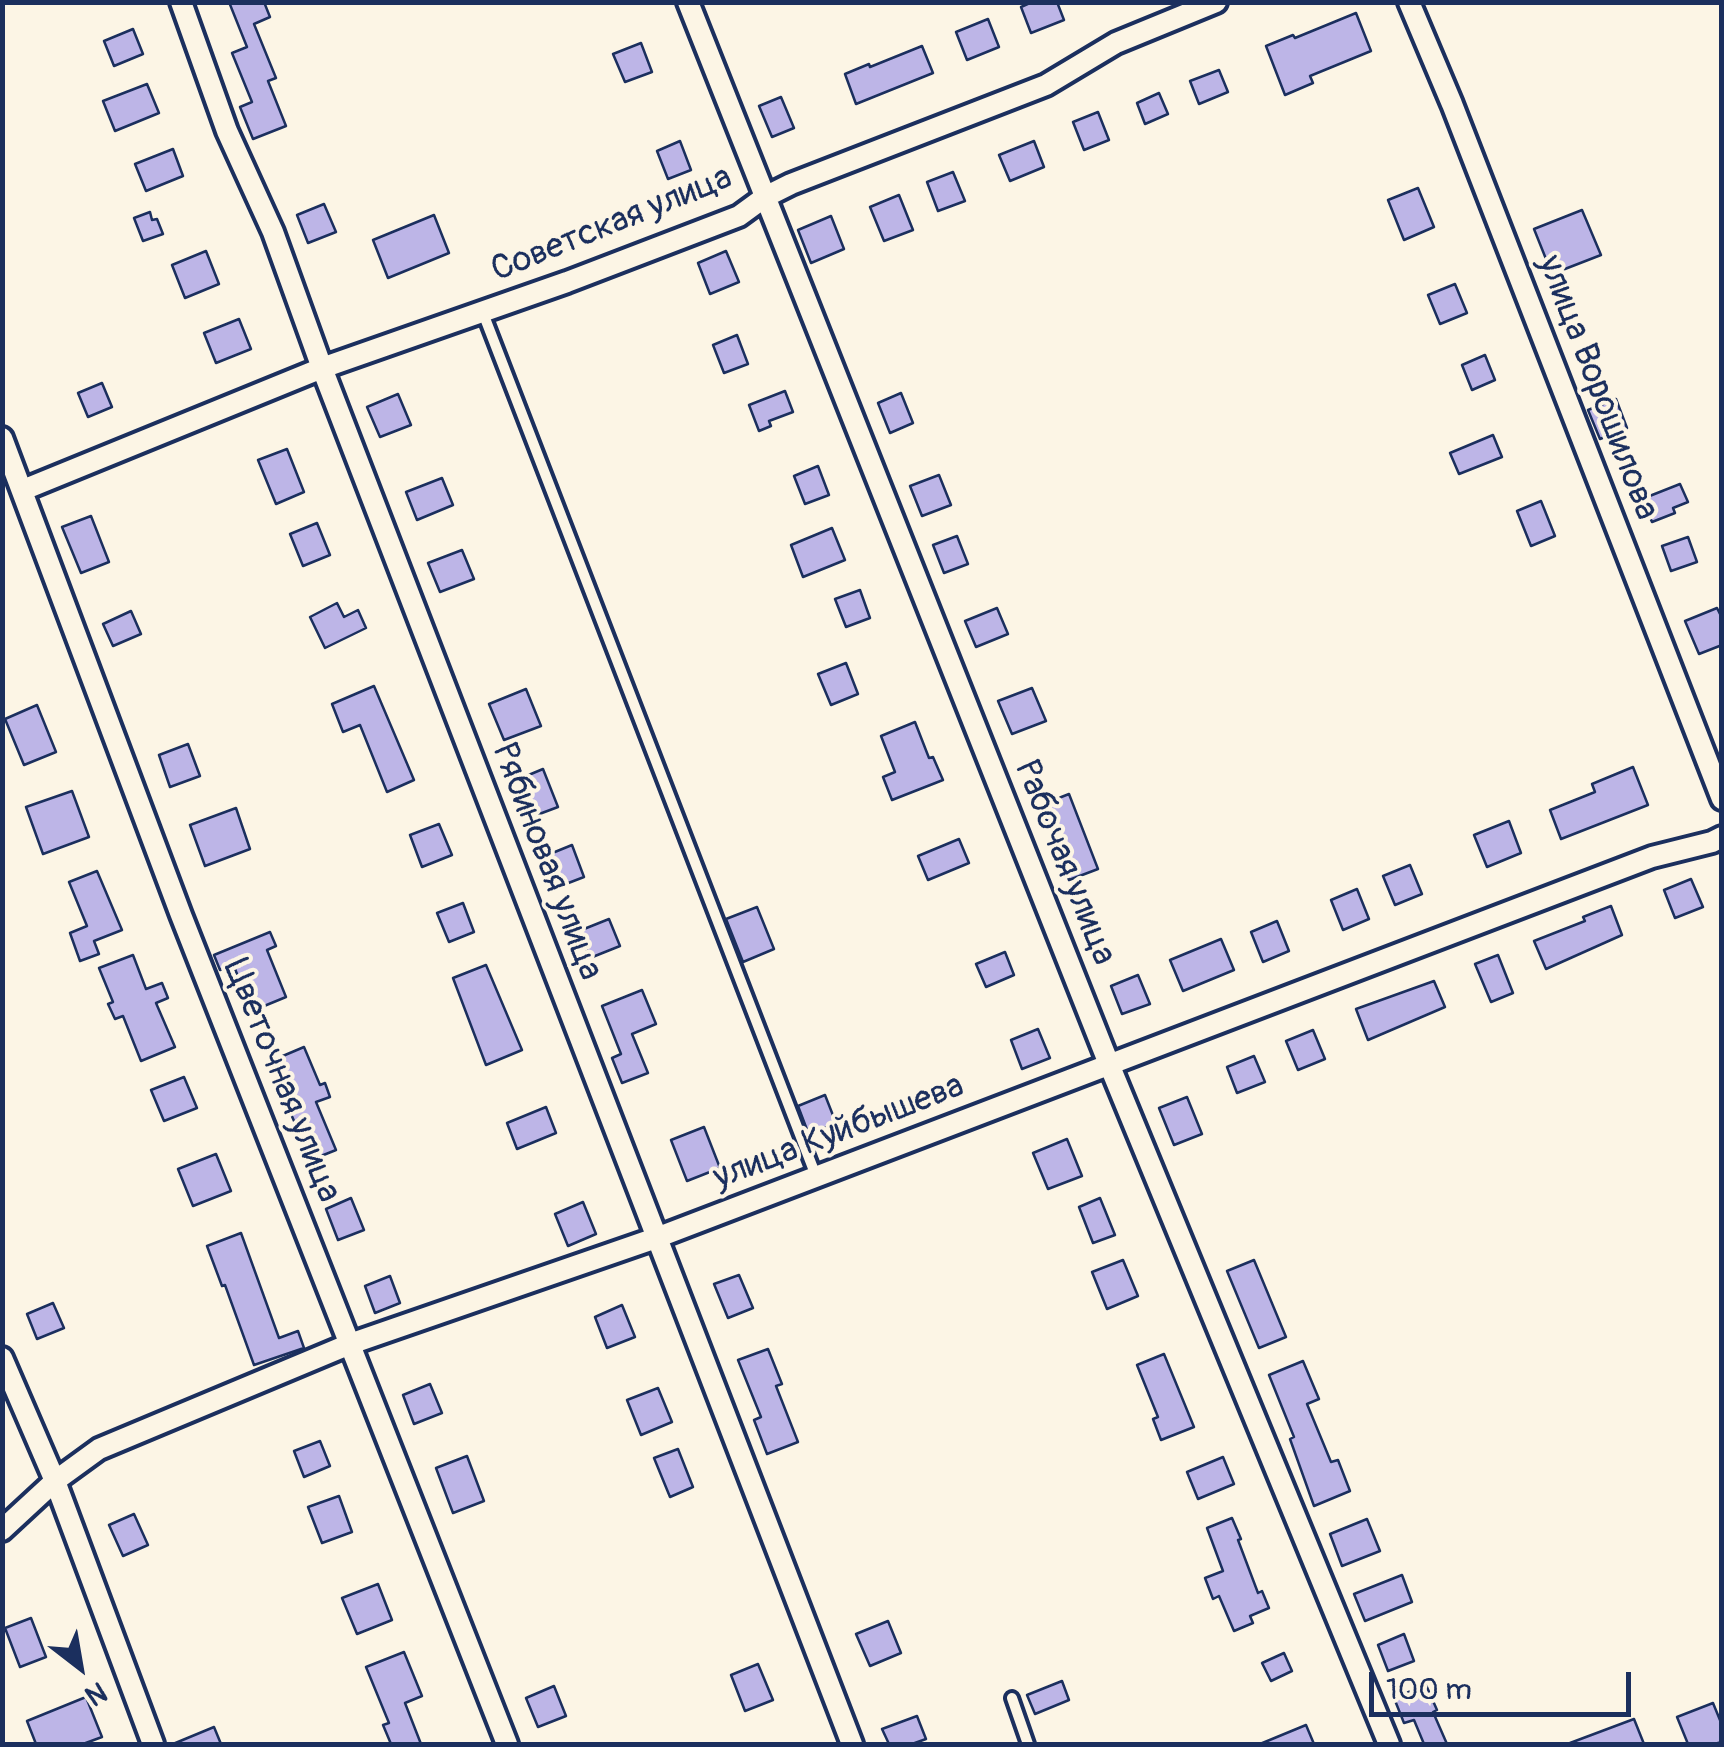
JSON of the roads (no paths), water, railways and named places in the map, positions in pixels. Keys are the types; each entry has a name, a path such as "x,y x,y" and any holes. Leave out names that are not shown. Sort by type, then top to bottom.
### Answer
{"street":[{"name":"Рябиновая улица","path":"181,2 227,131 273,232 852,1744"},
{"name":"Рабочая улица","path":"688,2 1109,1064 1389,1744"},
{"name":"Советская улица","path":"23,490 322,368 739,216 792,184 1046,85 1116,43 1216,2"},
{"name":"улица Ворошилова","path":"1409,2 1722,799"},
{"name":"Цветочная улица","path":"2,438 181,916 507,1744"},
{"name":"улица Куйбышева","path":"2,1530 55,1481 99,1449 350,1344 656,1238 1652,858 1722,837"},
{"path":"2,1358 55,1481 153,1744"}],"lane":[{"path":"482,312 816,1176"},
{"path":"1012,1698 1028,1744"}]}
